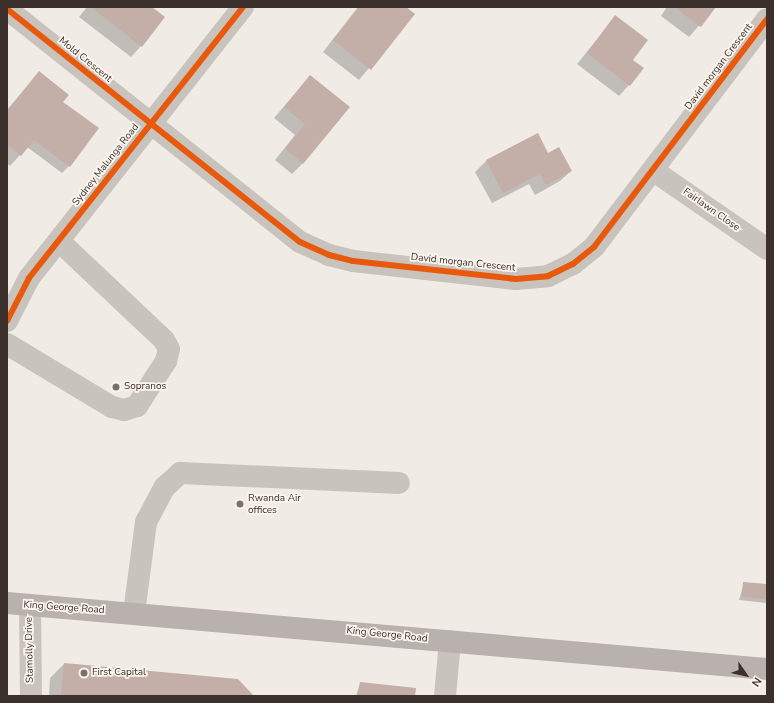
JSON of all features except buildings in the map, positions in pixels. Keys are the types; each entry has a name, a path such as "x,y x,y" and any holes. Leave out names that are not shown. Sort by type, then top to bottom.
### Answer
{"main road":[{"name":"King George Road","path":"7,603 767,669"}],"street":[{"name":"Sydney Malunga Road","path":"7,321 30,278 243,7"},
{"name":"Mold Crescent","path":"7,9 150,126"},
{"name":"David morgan Crescent","path":"150,126 300,242 329,255 516,279 548,276 573,264 594,247 654,170 767,19"},
{"name":"Fairlawn Close","path":"654,170 767,249"},
{"path":"7,344 112,407 124,410 137,406 166,361 169,349 164,340 59,241"},
{"path":"134,613 146,522 165,487 180,473 399,483"},
{"name":"Stamolly Drive","path":"30,605 31,696"},
{"path":"445,696 450,641"}],"cycle path":[{"path":"7,321 29,278 243,7"},
{"path":"7,9 300,242 329,255 353,261 516,279 548,276 573,264 594,247 767,19"}],"place":[{"name":"Sopranos","path":"116,387"},
{"name":"Rwanda Air offices","path":"240,504"},
{"name":"First Capital","path":"84,673"}]}
